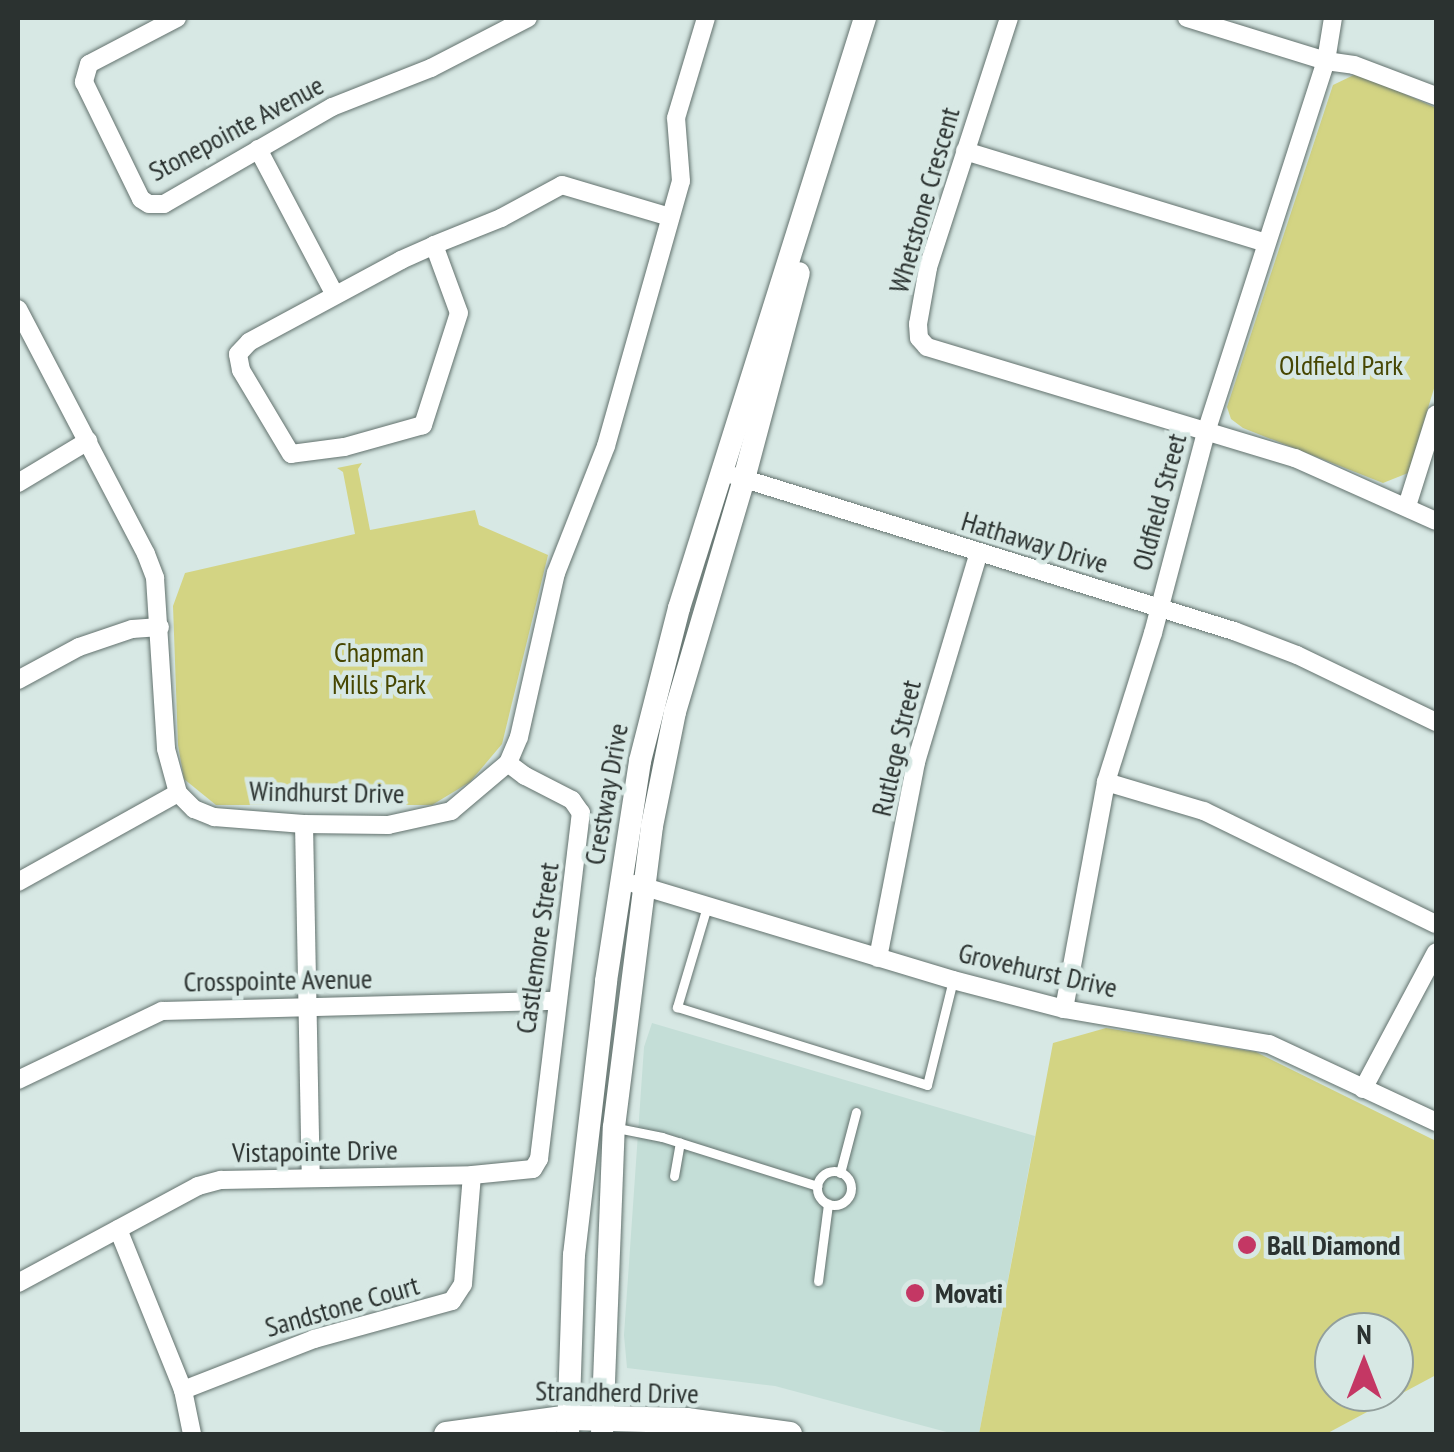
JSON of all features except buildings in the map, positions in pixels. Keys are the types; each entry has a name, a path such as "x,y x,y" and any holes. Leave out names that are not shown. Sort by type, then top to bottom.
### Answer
{"main road":[{"name":"Strandherd Drive","path":"446,1434 686,1420 789,1434"}],"street":[{"name":"Stonepointe Avenue","path":"176,18 90,64 84,82 84,90 141,199 164,204 332,107 431,68 528,18"},
{"path":"508,763 519,737 556,573 601,460 681,182 676,118 706,18"},
{"name":"Crestway Drive","path":"568,1426 574,1255 590,1125 632,884 734,476 808,236 814,186 865,18"},
{"name":"Whetstone Crescent","path":"1008,18 928,268 918,324 920,338 927,348 1207,429"},
{"path":"1187,18 1326,61 1380,73 1436,96"},
{"name":"Oldfield Street","path":"1064,1008 1106,782 1207,429 1326,61 1333,18"},
{"path":"258,149 335,294"},
{"path":"965,151 1266,243"},
{"path":"434,245 459,314 422,424 344,447 290,454 241,370 238,354 249,342 335,294 434,245 562,185 670,217"},
{"path":"18,309 146,554 157,591 166,749 178,793 18,882"},
{"path":"1407,506 1436,414"},
{"path":"1207,429 1295,458 1436,521"},
{"path":"18,483 88,442"},
{"name":"Hathaway Drive","path":"734,476 1297,655 1436,722"},
{"name":"Rutlege Street","path":"878,958 916,762 978,554"},
{"path":"18,680 80,646 132,629 160,626"},
{"name":"Windhurst Drive","path":"178,793 194,810 214,817 304,824 425,820 451,811 508,763"},
{"name":"Castlemore Street","path":"508,763 524,776 572,800 580,813 539,1159 525,1172"},
{"path":"1106,782 1204,811 1436,924"},
{"path":"304,824 312,1178"},
{"name":"Crestway Drive","path":"602,1426 614,1127 632,884"},
{"name":"Grovehurst Drive","path":"632,884 708,903 953,980 1064,1008 1269,1044 1436,1122"},
{"path":"1363,1088 1436,952"},
{"name":"Crosspointe Avenue","path":"18,1080 162,1010 557,1001"},
{"name":"Vistapointe Drive","path":"18,1283 209,1183 525,1172"},
{"name":"Sandstone Court","path":"183,1390 314,1339 452,1301 464,1284 472,1175"},
{"path":"118,1229 183,1390 192,1434"}],"lane":[{"path":"708,903 677,1007 927,1084 953,980"},
{"path":"828,1204 843,1203 851,1191 840,1173 856,1112"},
{"path":"590,1125 680,1142 818,1186 828,1204 818,1281"},
{"path":"674,1176 680,1142"},
{"path":"818,1186 826,1174 840,1173"}],"shaded area":[{"path":"652,1023 1035,1136 979,1434 954,1434 775,1386 627,1368 624,1335 644,1047"}],"green space":[{"name":"Oldfield Park","path":"1358,73 1436,108 1436,382 1408,473 1383,483 1243,428 1231,419 1227,407 1333,85"},
{"name":"Chapman Mills Park","path":"362,463 358,469 370,530 475,510 479,525 548,555 502,744 470,782 432,805 216,805 184,779 178,745 173,606 185,573 355,534 343,472 337,468"},
{"path":"1106,1028 1256,1052 1436,1141 1436,1375 1414,1387 1414,1312 1314,1312 1314,1412 1367,1412 1326,1434 979,1434 1053,1043"}],"place":[{"name":"Ball Diamond","path":"1247,1245"},
{"name":"Movati","path":"915,1293"}]}
